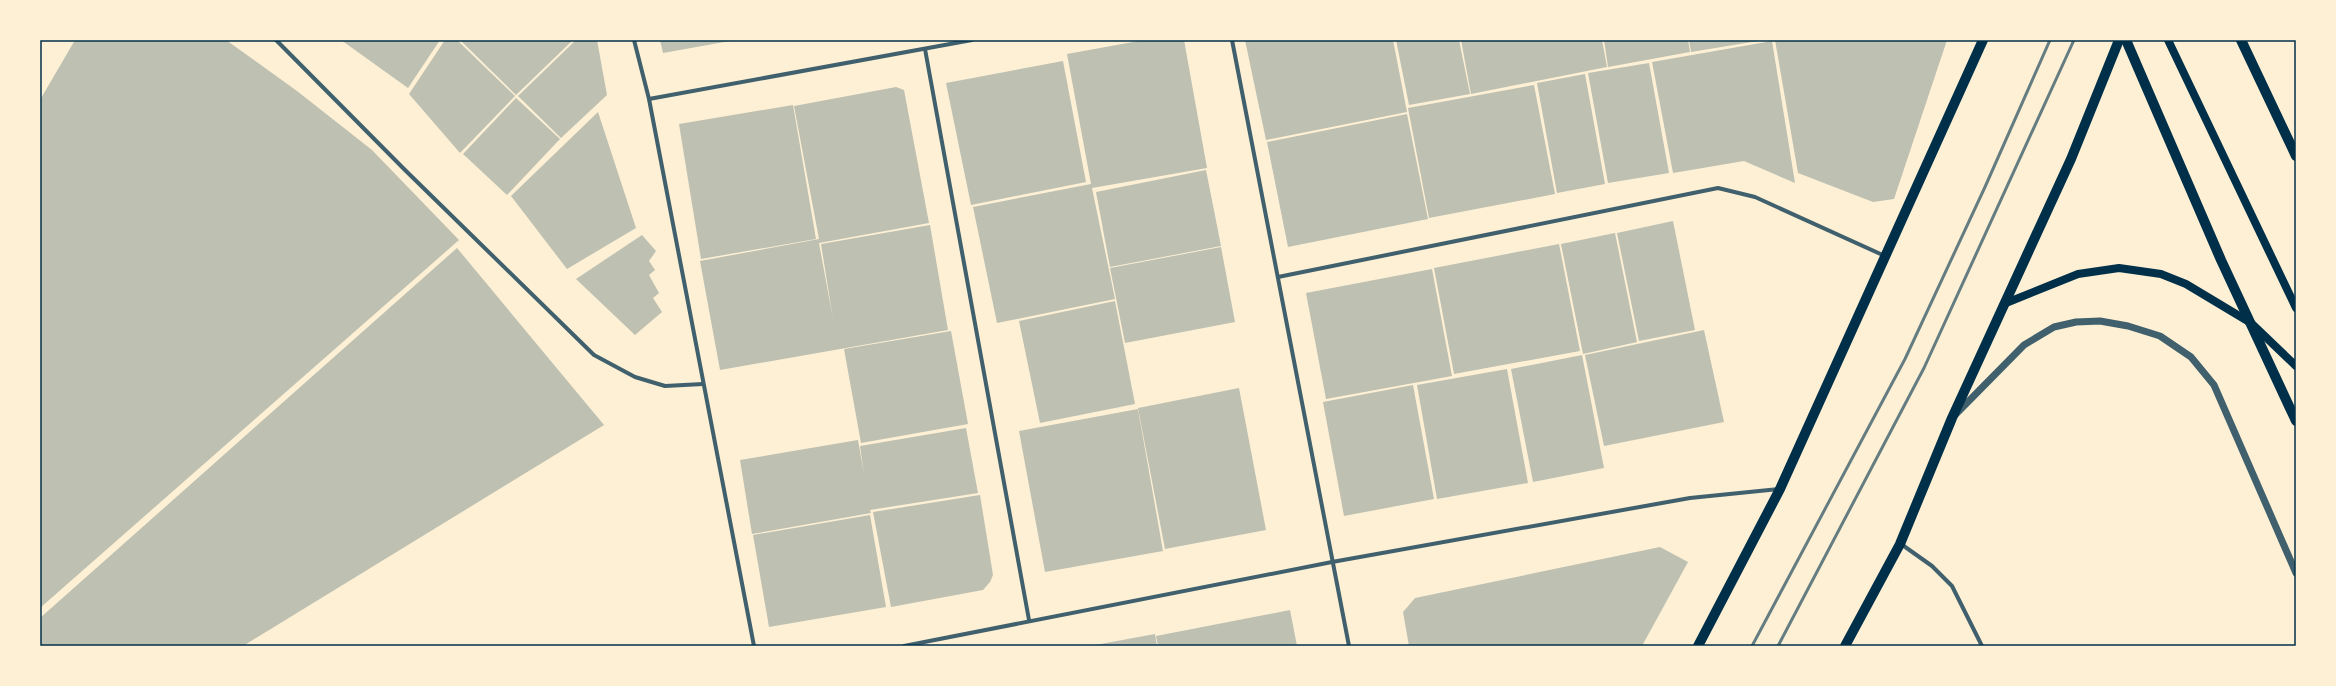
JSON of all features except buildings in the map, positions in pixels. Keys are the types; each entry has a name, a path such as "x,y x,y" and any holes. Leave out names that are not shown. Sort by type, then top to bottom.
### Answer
{"main road":[{"path":"1698,646 1780,489 1887,257 1983,40"},
{"path":"1845,646 1900,544 1952,418 2072,159 2119,40"},
{"path":"2126,40 2220,260 2296,421"},
{"path":"2168,40 2296,308"},
{"path":"2241,40 2296,156"},
{"path":"2006,303 2078,274 2119,268 2161,274 2186,284 2251,323 2296,366"}],"street":[{"path":"276,40 405,170 594,355 635,377 665,386 703,384"},
{"path":"634,40 649,99 754,646"},
{"path":"649,99 972,40"},
{"path":"1232,40 1349,646"},
{"path":"925,49 1028,620"},
{"path":"1278,278 1718,188 1755,197 1887,257"},
{"path":"1952,418 2024,345 2054,327 2076,322 2100,321 2128,326 2160,336 2191,357 2214,384 2296,574"},
{"path":"904,646 1028,620 1332,562 1690,498 1780,489"},
{"path":"1900,544 1932,566 1952,586 1982,646"}],"railway":[{"path":"1752,646 1905,359 1985,187 2050,40"},
{"path":"1778,646 1924,368 2074,40"}]}
